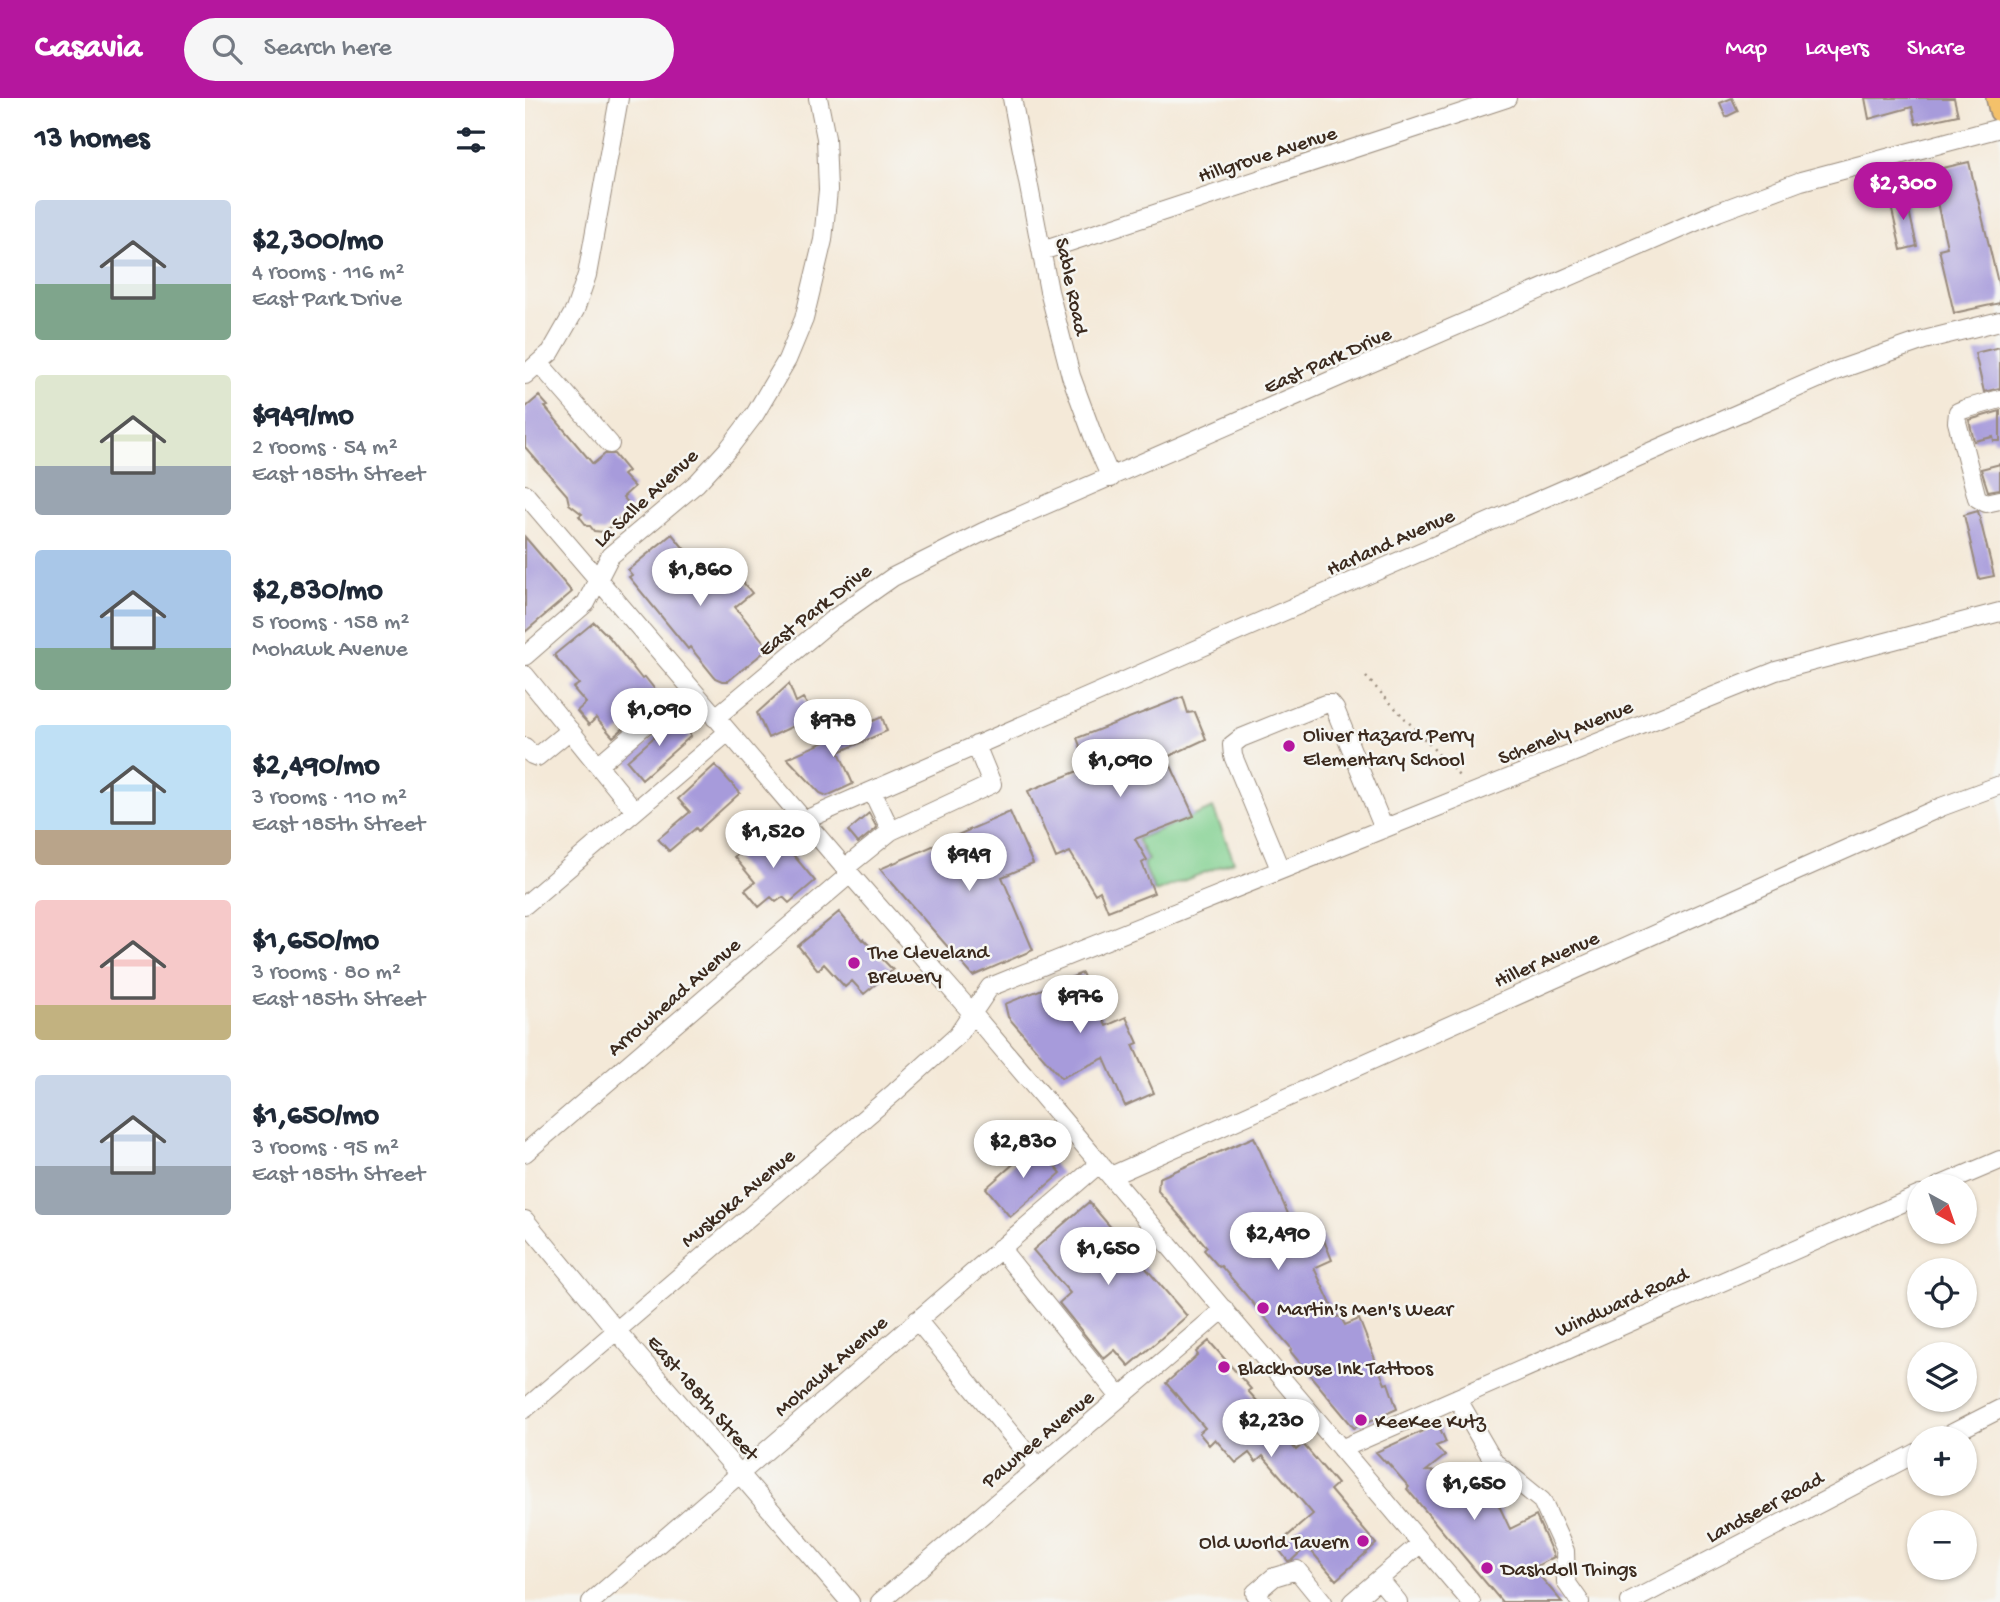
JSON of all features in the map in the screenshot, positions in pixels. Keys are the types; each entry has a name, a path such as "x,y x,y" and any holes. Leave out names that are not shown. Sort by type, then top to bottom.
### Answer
{"main road":[{"path":"1997,98 2000,111"}],"street":[{"path":"525,376 551,352 575,310 587,275 619,98"},
{"name":"La Salle Avenue","path":"525,656 586,603 610,556 697,483 729,448 755,414 787,360 804,318 823,240 828,190 826,138 818,98"},
{"name":"Sable Road","path":"1012,98 1049,291 1071,376 1111,478"},
{"name":"Hillgrove Avenue","path":"1042,251 1507,98"},
{"name":"East Park Drive","path":"715,718 832,620 893,577 983,532 1718,212 1801,181 2000,128"},
{"name":"Harland Avenue","path":"805,820 1838,370 1924,340 2000,321"},
{"path":"539,363 610,444"},
{"path":"2000,399 1965,408 1958,412 1957,422 1977,498 1986,503 2000,500"},
{"path":"525,494 715,718 973,1014 1471,1602"},
{"name":"Schenely Avenue","path":"973,1014 990,987 1776,671 2000,612"},
{"path":"528,685 570,730 635,811"},
{"path":"1280,869 1233,756 1233,745 1241,738 1325,704 1331,704 1335,709 1384,829"},
{"path":"598,765 659,713"},
{"path":"525,747 537,757 570,730"},
{"path":"525,905 728,732"},
{"name":"Arrowhead Avenue","path":"525,1153 891,831 992,784 977,746"},
{"name":"Hiller Avenue","path":"1105,1169 1941,807 2000,785"},
{"path":"872,791 891,831"},
{"name":"Muskoka Avenue","path":"525,1409 895,1092 957,1036 973,1014"},
{"path":"1967,1174 2000,1160"},
{"name":"Mohawk Avenue","path":"591,1602 1000,1248 1105,1169"},
{"name":"Windward Road","path":"1342,1448 1907,1201"},
{"name":"East 188th Street","path":"525,1220 850,1602"},
{"path":"1000,1248 1120,1397"},
{"name":"Pawnee Avenue","path":"880,1602 1223,1309"},
{"path":"917,1320 1038,1467"},
{"path":"1457,1398 1494,1462 1542,1501 1565,1550 1566,1582 1580,1602"},
{"path":"1967,1426 2000,1409"},
{"name":"Landseer Road","path":"1630,1602 1907,1458"},
{"path":"1352,1602 1421,1543"},
{"path":"1263,1602 1255,1593 1274,1577 1297,1570 1323,1602"},
{"path":"1379,1579 1406,1600"}],"path":[{"path":"1366,677 1463,781"}],"green space":[{"path":"1213,808 1234,861 1155,892 1143,863 1148,860 1137,839"}],"building":[{"path":"1732,98 1738,111 1726,117 1720,103"},
{"path":"1865,98 1954,98 1958,115 1916,124 1912,107 1869,119"},
{"path":"1969,162 2000,291 2000,303 1954,313 1939,249 1947,247 1930,171"},
{"path":"1905,193 1917,246 1901,250 1889,197"},
{"path":"2000,347 2000,388 1984,392 1975,353"},
{"path":"539,396 548,406 545,407 593,464 605,454 614,454 628,471 623,475 634,487 623,497 632,507 604,532 594,531 587,526 579,516 582,514 569,504 567,495 525,447 525,408"},
{"path":"2000,411 2000,441 1994,441 1993,437 1974,441 1969,420"},
{"path":"2000,464 2000,489 1988,491 1981,469"},
{"path":"1978,511 1994,576 1979,579 1964,515"},
{"path":"672,534 709,579 728,564 752,593 735,607 769,648 728,681 715,678 629,577 632,575 628,570"},
{"path":"525,537 572,592 525,632"},
{"path":"594,622 642,679 645,677 660,696 613,737 596,718 589,725 577,711 586,703 573,688 579,684 554,655"},
{"path":"789,684 796,702 803,698 815,716 768,738 757,713"},
{"path":"1183,697 1188,713 1195,712 1206,739 1167,757 1194,816 1135,839 1147,860 1142,863 1154,893 1108,911 1100,891 1095,894 1070,852 1056,858 1028,791 1088,767 1077,738"},
{"path":"882,717 887,731 839,752 853,784 827,796 820,793 787,758"},
{"path":"676,718 691,736 642,779 627,761"},
{"path":"715,765 740,793 698,831 696,828 669,851 658,839 690,812 678,799"},
{"path":"1010,812 1033,864 1002,877 1033,950 973,976 880,869"},
{"path":"869,813 877,828 858,843 848,831"},
{"path":"770,827 815,881 789,903 783,897 776,902 771,897 759,907 745,890 755,882 734,857"},
{"path":"839,912 862,940 893,970 864,994 852,981 845,987 824,964 818,970 798,946"},
{"path":"1082,973 1106,1026 1126,1017 1138,1043 1133,1045 1154,1093 1125,1106 1104,1058 1061,1078 1008,1017 1005,1004"},
{"path":"1254,1137 1296,1232 1317,1223 1332,1260 1314,1268 1337,1317 1340,1316 1345,1325 1359,1319 1397,1409 1354,1428 1290,1351 1292,1349 1204,1250 1207,1247 1158,1191 1159,1178"},
{"path":"1036,1144 1061,1173 1010,1217 986,1188"},
{"path":"1089,1202 1187,1316 1129,1366 1115,1350 1104,1359 1059,1303 1070,1293 1033,1250"},
{"path":"1209,1341 1251,1389 1248,1391 1257,1404 1296,1450 1303,1444 1337,1484 1330,1490 1376,1544 1336,1580 1307,1546 1288,1561 1276,1546 1313,1514 1263,1456 1256,1462 1249,1453 1236,1463 1215,1439 1209,1445 1199,1433 1205,1428 1166,1383 1198,1355 1196,1352"},
{"path":"1438,1424 1446,1442 1436,1446 1445,1456 1426,1471 1454,1472 1458,1481 1470,1476 1483,1502 1495,1497 1510,1529 1536,1516 1554,1557 1533,1568 1562,1602 1502,1602 1407,1489 1409,1487 1376,1452"}],"place":[{"name":"Oliver Hazard Perry Elementary School","path":"1289,746"},
{"name":"The Cleveland Brewery","path":"854,963"},
{"name":"Martin's Men's Wear","path":"1263,1308"},
{"name":"Blackhouse Ink Tattoos","path":"1224,1367"},
{"name":"KeeKee Kutz","path":"1361,1420"},
{"name":"Old World Tavern","path":"1363,1541"},
{"name":"Dashdoll Things","path":"1487,1568"}]}
